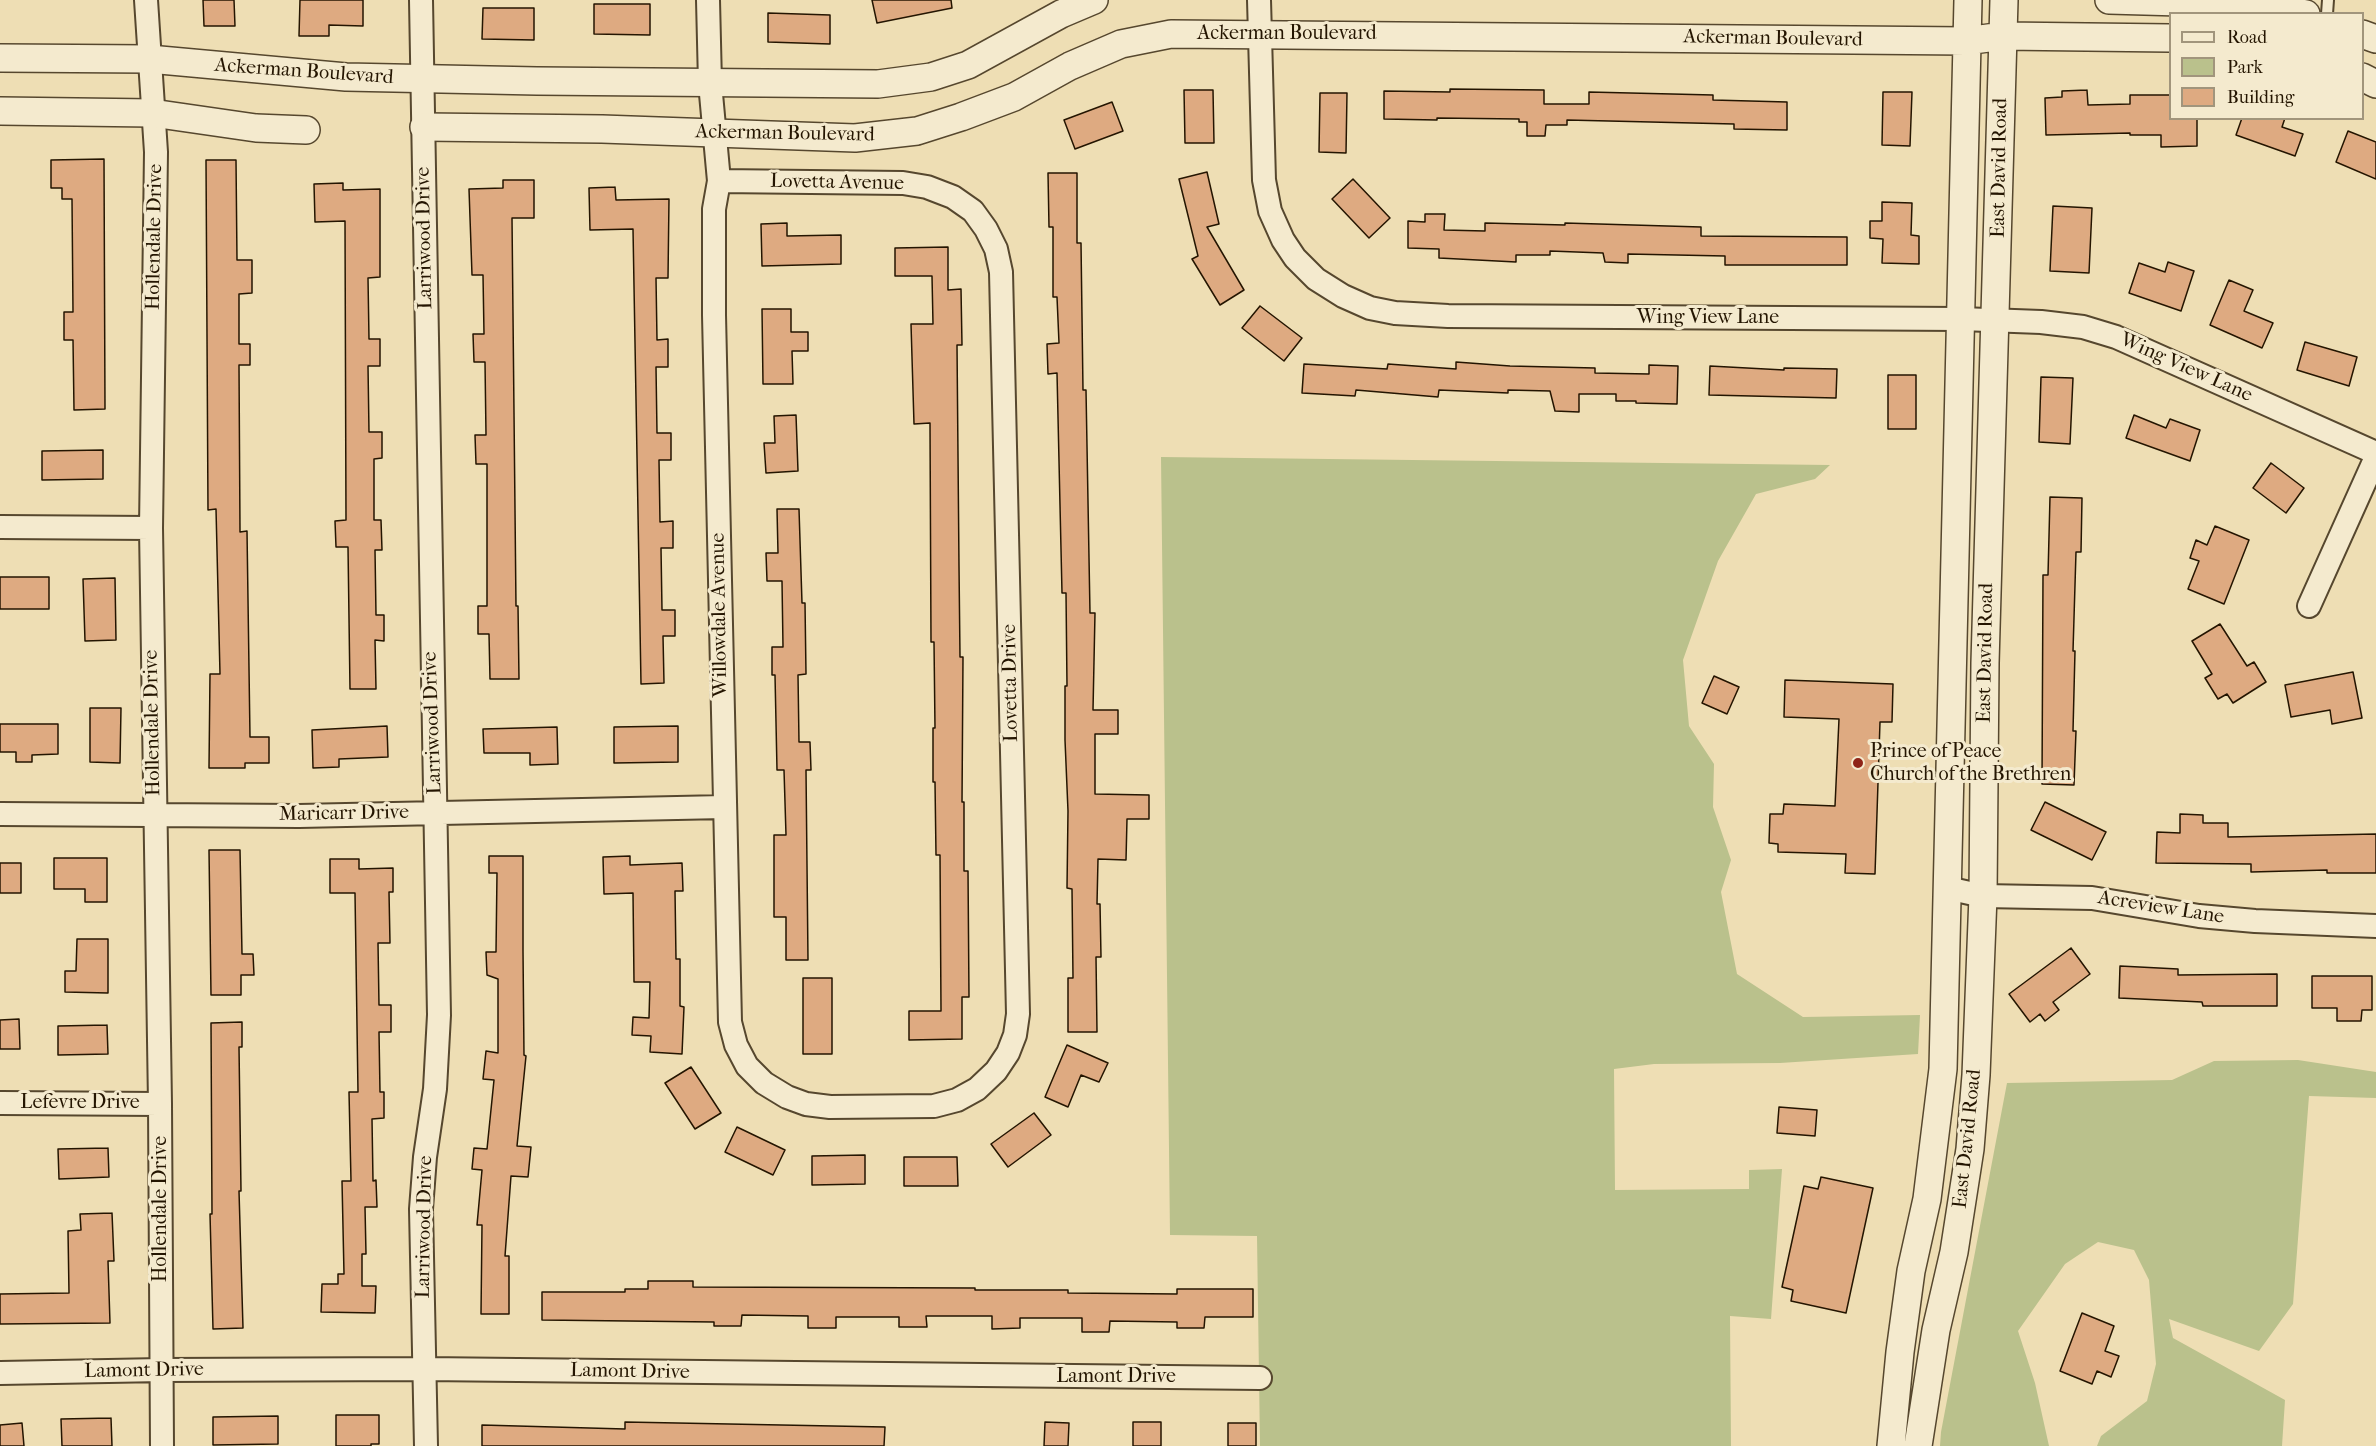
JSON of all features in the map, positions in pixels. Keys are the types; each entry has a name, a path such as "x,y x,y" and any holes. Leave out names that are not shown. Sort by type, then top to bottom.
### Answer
{"street":[{"name":"Hollendale Drive","path":"146,0 156,152 151,528 160,1104 162,1446"},
{"name":"Larriwood Drive","path":"421,0 439,1015 435,1089 425,1157 422,1209 426,1446"},
{"name":"Willowdale Avenue","path":"708,0 710,83 719,182 714,209 714,315 730,1022 736,1045 747,1066 764,1083 787,1097 806,1104 830,1107 897,1107"},
{"name":"Ackerman Boulevard","path":"0,58 149,59 287,73 422,79 878,84 931,77 969,65 1061,14 1094,0"},
{"name":"Wing View Lane","path":"1259,0 1264,180 1270,211 1283,240 1295,258 1316,279 1343,297 1370,308 1395,313 1448,316 1961,319 2041,322 2083,327 2116,337 2376,455"},
{"name":"East David Road","path":"1892,1446 1911,1271 1927,1199 1943,1069 1968,0"},
{"name":"East David Road","path":"1918,1446 1934,1341 1954,1251 1970,1149 1983,896 1985,663 2004,0"},
{"path":"2109,0 2215,3 2295,12"},
{"name":"Ackerman Boulevard","path":"424,127 602,129 855,138 917,131 1014,97 1070,66 1121,44 1171,34 1966,41 2003,36 2169,38"},
{"path":"0,111 152,112 256,128 306,129"},
{"name":"Lovetta Avenue","path":"719,182 903,183 927,187 952,197"},
{"name":"Lovetta Drive","path":"897,1107 934,1106 957,1100 977,1089 996,1071 1008,1053 1015,1035 1018,1014 1001,272 996,249 986,229 973,211 952,197"},
{"path":"2309,606 2376,455"},
{"path":"0,527 151,528"},
{"name":"Maricarr Drive","path":"0,814 154,816 724,807"},
{"name":"Acreview Lane","path":"1947,888 1983,896 2092,897 2199,916 2255,921 2376,926"},
{"path":"1944,1038 1957,1000 1959,935 1969,913 1983,896"},
{"name":"Lefevre Drive","path":"0,1103 160,1104"},
{"name":"Lamont Drive","path":"0,1373 425,1369 1260,1378"}],"green space":[{"path":"1161,457 1830,465 1815,479 1756,494 1718,561 1683,660 1689,726 1714,764 1713,807 1731,860 1721,892 1737,974 1803,1017 1920,1015 1918,1054 1780,1063 1654,1064 1614,1069 1615,1190 1749,1189 1749,1170 1782,1169 1771,1319 1730,1316 1731,1446 1260,1446 1257,1236 1170,1235"},
{"path":"2298,1060 2376,1072 2376,1098 2309,1096 2293,1304 2259,1351 2169,1319 2173,1338 2285,1400 2282,1446 2097,1446 2101,1436 2147,1401 2156,1364 2149,1280 2134,1250 2098,1242 2065,1264 2018,1331 2035,1383 2049,1446 1940,1446 2007,1083 2172,1080 2214,1061"}],"building":[{"path":"203,0 234,0 235,26 204,26"},
{"path":"300,0 363,0 363,26 329,25 329,36 299,36"},
{"path":"872,0 951,0 952,8 877,23"},
{"path":"594,4 650,4 650,35 594,34"},
{"path":"483,8 534,8 534,40 482,39"},
{"path":"768,13 830,15 830,44 768,42"},
{"path":"1450,89 1544,90 1544,104 1589,104 1589,92 1713,95 1713,100 1787,102 1787,130 1734,129 1734,124 1567,120 1567,125 1546,125 1545,136 1527,136 1527,122 1519,122 1519,119 1384,119 1384,91 1450,92"},
{"path":"1184,90 1213,90 1214,143 1185,143"},
{"path":"2087,90 2088,105 2130,104 2130,95 2169,95 2169,120 2197,120 2197,146 2161,147 2161,135 2130,135 2130,133 2046,135 2045,98 2062,97 2062,91"},
{"path":"1883,92 1912,92 1910,146 1882,145"},
{"path":"1320,93 1347,93 1346,153 1319,152"},
{"path":"1112,102 1123,131 1075,149 1064,120"},
{"path":"2241,120 2284,120 2282,127 2303,134 2295,156 2236,135"},
{"path":"2348,131 2376,142 2376,179 2336,162"},
{"path":"104,159 105,409 74,410 73,340 64,340 64,312 73,312 72,199 62,199 62,188 51,188 51,160"},
{"path":"206,160 236,160 237,260 252,260 252,293 239,294 239,344 250,344 250,365 239,365 240,532 247,531 250,737 269,737 269,763 245,763 245,768 209,768 210,674 220,674 216,509 208,510"},
{"path":"1207,172 1219,224 1207,227 1244,290 1220,305 1192,259 1198,256 1179,179"},
{"path":"1048,173 1077,173 1077,243 1081,243 1083,390 1086,390 1090,613 1095,613 1093,710 1118,710 1118,734 1095,734 1095,794 1149,795 1149,819 1127,819 1126,860 1098,859 1097,904 1100,904 1101,957 1096,957 1097,1032 1068,1032 1068,978 1073,978 1072,889 1067,888 1066,593 1062,593 1057,373 1048,374 1047,344 1059,343 1057,297 1053,297 1053,227 1049,227"},
{"path":"1353,179 1390,218 1369,238 1332,199"},
{"path":"503,180 534,180 534,218 512,218 516,606 518,606 519,679 490,679 489,634 478,634 478,606 487,606 487,464 476,464 475,435 486,435 485,362 474,362 473,334 484,334 483,275 472,275 469,189 503,188"},
{"path":"343,183 343,190 380,189 380,277 368,278 369,339 380,339 380,366 368,366 369,432 382,432 382,458 374,459 374,520 381,520 382,550 375,550 376,615 384,615 384,641 375,640 376,689 350,689 348,547 336,547 335,521 346,520 345,221 315,222 314,184"},
{"path":"615,187 616,200 669,199 668,278 656,278 657,340 668,339 668,367 656,367 657,433 671,433 671,460 659,460 660,522 673,521 673,548 661,548 662,610 675,610 675,636 663,636 664,683 641,684 633,229 590,230 589,188"},
{"path":"1882,202 1912,203 1911,235 1919,236 1919,264 1882,263 1883,239 1870,238 1870,221 1882,221"},
{"path":"2053,206 2092,208 2089,273 2050,271"},
{"path":"1425,214 1445,214 1444,230 1485,231 1485,223 1565,225 1565,223 1701,227 1701,236 1847,237 1847,265 1725,265 1725,256 1628,254 1628,263 1605,262 1603,253 1550,251 1550,255 1516,255 1516,262 1439,258 1439,249 1408,248 1408,221 1425,222"},
{"path":"787,223 787,236 841,235 841,264 762,266 761,224"},
{"path":"948,247 948,290 961,289 962,345 957,345 960,657 963,657 962,802 964,802 964,871 968,871 969,997 962,997 962,1039 909,1040 909,1011 941,1011 940,855 936,855 935,782 933,782 933,728 935,728 934,642 931,642 930,423 914,424 911,324 933,324 932,276 895,276 895,248"},
{"path":"2168,262 2194,271 2181,311 2129,293 2139,263 2165,272"},
{"path":"2229,280 2253,290 2244,311 2273,323 2262,348 2210,325"},
{"path":"1260,306 1302,338 1284,361 1242,328"},
{"path":"762,309 791,309 791,332 808,332 808,351 792,351 793,384 763,384"},
{"path":"2305,342 2357,357 2349,386 2297,370"},
{"path":"1456,362 1595,368 1595,373 1649,374 1649,365 1678,366 1677,404 1616,401 1616,394 1579,394 1579,412 1555,411 1550,391 1508,390 1508,393 1439,390 1438,397 1356,390 1355,396 1302,393 1304,364 1387,369 1388,364 1456,369"},
{"path":"1710,366 1784,370 1784,368 1837,369 1836,398 1709,395"},
{"path":"1888,375 1916,375 1916,429 1888,429"},
{"path":"2041,377 2073,378 2070,444 2039,442"},
{"path":"796,415 798,471 766,473 764,443 775,443 774,416"},
{"path":"2134,415 2166,428 2170,419 2200,430 2190,461 2126,438"},
{"path":"103,450 103,479 42,480 42,451"},
{"path":"2271,463 2304,488 2286,513 2253,488"},
{"path":"2050,497 2082,498 2081,552 2076,552 2073,651 2075,651 2073,731 2076,731 2074,785 2042,784 2043,575 2048,575"},
{"path":"777,509 799,509 802,603 805,603 806,674 798,675 799,742 810,742 811,770 806,770 808,960 786,960 786,917 774,917 774,835 786,835 784,770 777,770 775,675 772,675 772,647 783,647 782,581 767,581 766,553 778,553"},
{"path":"2215,526 2249,540 2224,604 2188,589 2199,561 2190,558 2196,540 2207,545"},
{"path":"0,577 49,577 49,609 0,609"},
{"path":"115,578 116,640 85,641 83,579"},
{"path":"2220,624 2247,666 2254,662 2266,682 2233,703 2227,694 2218,699 2205,678 2212,674 2192,641"},
{"path":"2353,672 2362,718 2332,724 2330,710 2291,717 2285,685"},
{"path":"1714,676 1739,687 1727,714 1702,703"},
{"name":"Prince of Peace Church of the Brethren","path":"1785,680 1893,684 1892,722 1880,722 1875,874 1845,873 1846,854 1778,852 1778,844 1769,843 1770,814 1783,814 1784,804 1835,806 1839,719 1784,717"},
{"path":"90,708 121,708 120,763 90,762"},
{"path":"0,724 58,724 58,754 32,755 32,762 16,762 16,752 0,752"},
{"path":"387,726 388,757 339,759 339,767 313,768 312,730"},
{"path":"678,726 678,762 614,763 614,727"},
{"path":"557,727 558,764 530,765 530,753 484,753 483,729"},
{"path":"2045,802 2106,832 2092,860 2031,830"},
{"path":"2180,814 2203,815 2203,823 2228,823 2228,837 2376,834 2376,873 2327,873 2327,870 2251,872 2251,864 2156,863 2157,832 2180,833"},
{"path":"209,850 240,850 242,954 253,954 254,975 241,975 241,995 211,995"},
{"path":"489,856 523,856 524,1055 526,1056 517,1146 531,1147 528,1177 511,1176 505,1256 509,1256 509,1314 481,1314 482,1225 477,1225 482,1170 472,1169 474,1148 487,1149 494,1080 483,1079 486,1051 498,1053 498,979 487,975 486,952 496,952 497,873 489,873"},
{"path":"630,856 630,865 682,863 683,891 675,891 676,959 680,959 680,1006 684,1007 682,1054 650,1052 651,1036 632,1035 633,1017 649,1018 650,982 634,982 633,893 604,894 603,857"},
{"path":"54,858 107,858 107,902 85,902 85,889 54,889"},
{"path":"330,859 359,859 359,869 393,868 393,892 389,892 390,943 378,943 379,1005 391,1005 391,1032 379,1032 380,1092 384,1092 384,1118 372,1119 373,1181 376,1180 377,1207 365,1207 366,1254 362,1254 362,1286 376,1286 375,1313 321,1312 322,1284 338,1284 338,1274 344,1274 342,1181 351,1181 349,1092 358,1092 355,893 330,893"},
{"path":"0,863 21,863 21,893 0,893"},
{"path":"77,939 108,939 108,993 65,992 65,971 76,971"},
{"path":"2071,948 2090,974 2053,1002 2059,1010 2045,1021 2040,1014 2030,1022 2009,994"},
{"path":"2120,966 2178,969 2178,975 2277,974 2277,1006 2203,1006 2202,1002 2119,998"},
{"path":"2312,976 2372,976 2372,1010 2362,1010 2361,1021 2337,1021 2337,1008 2312,1008"},
{"path":"803,978 832,978 832,1054 803,1054"},
{"path":"19,1019 20,1049 0,1049 0,1020"},
{"path":"242,1022 242,1047 239,1047 241,1191 239,1191 243,1328 213,1329 210,1214 212,1214 211,1023"},
{"path":"107,1025 108,1054 58,1055 58,1026"},
{"path":"1067,1045 1108,1063 1099,1082 1081,1075 1068,1107 1045,1097"},
{"path":"691,1067 721,1113 695,1129 665,1083"},
{"path":"1779,1107 1817,1110 1815,1136 1777,1133"},
{"path":"1034,1113 1051,1135 1008,1167 991,1144"},
{"path":"737,1127 785,1150 773,1175 725,1152"},
{"path":"108,1148 109,1177 59,1179 58,1149"},
{"path":"865,1155 865,1184 812,1185 812,1156"},
{"path":"904,1157 957,1157 958,1186 904,1186"},
{"path":"1821,1177 1873,1188 1846,1313 1791,1301 1793,1290 1782,1287 1804,1186 1818,1189"},
{"path":"112,1213 114,1261 108,1261 110,1323 0,1324 0,1294 69,1293 68,1231 81,1230 80,1214"},
{"path":"648,1281 693,1281 693,1287 975,1288 975,1290 1068,1290 1068,1293 1177,1294 1177,1289 1253,1289 1253,1317 1205,1317 1204,1328 1177,1328 1177,1322 1110,1321 1109,1332 1082,1332 1082,1318 1020,1318 1020,1328 992,1329 992,1316 926,1316 927,1327 899,1327 899,1317 836,1317 836,1328 808,1328 808,1316 742,1315 741,1326 714,1326 714,1322 542,1320 542,1292 625,1292 625,1289 648,1289"},
{"path":"2082,1313 2114,1326 2105,1351 2119,1356 2111,1377 2097,1371 2092,1384 2060,1371"},
{"path":"336,1415 379,1415 379,1444 336,1446"},
{"path":"278,1416 278,1444 213,1445 213,1417"},
{"path":"111,1418 112,1446 62,1446 61,1419"},
{"path":"625,1422 885,1427 884,1446 482,1446 482,1425 625,1429"},
{"path":"1045,1422 1069,1423 1068,1446 1044,1446"},
{"path":"1133,1422 1161,1422 1161,1446 1133,1446"},
{"path":"22,1423 24,1446 0,1446 0,1425"},
{"path":"1228,1423 1256,1423 1256,1446 1228,1446"}],"place":[{"name":"Prince of Peace Church of the Brethren","path":"1858,763"}]}
